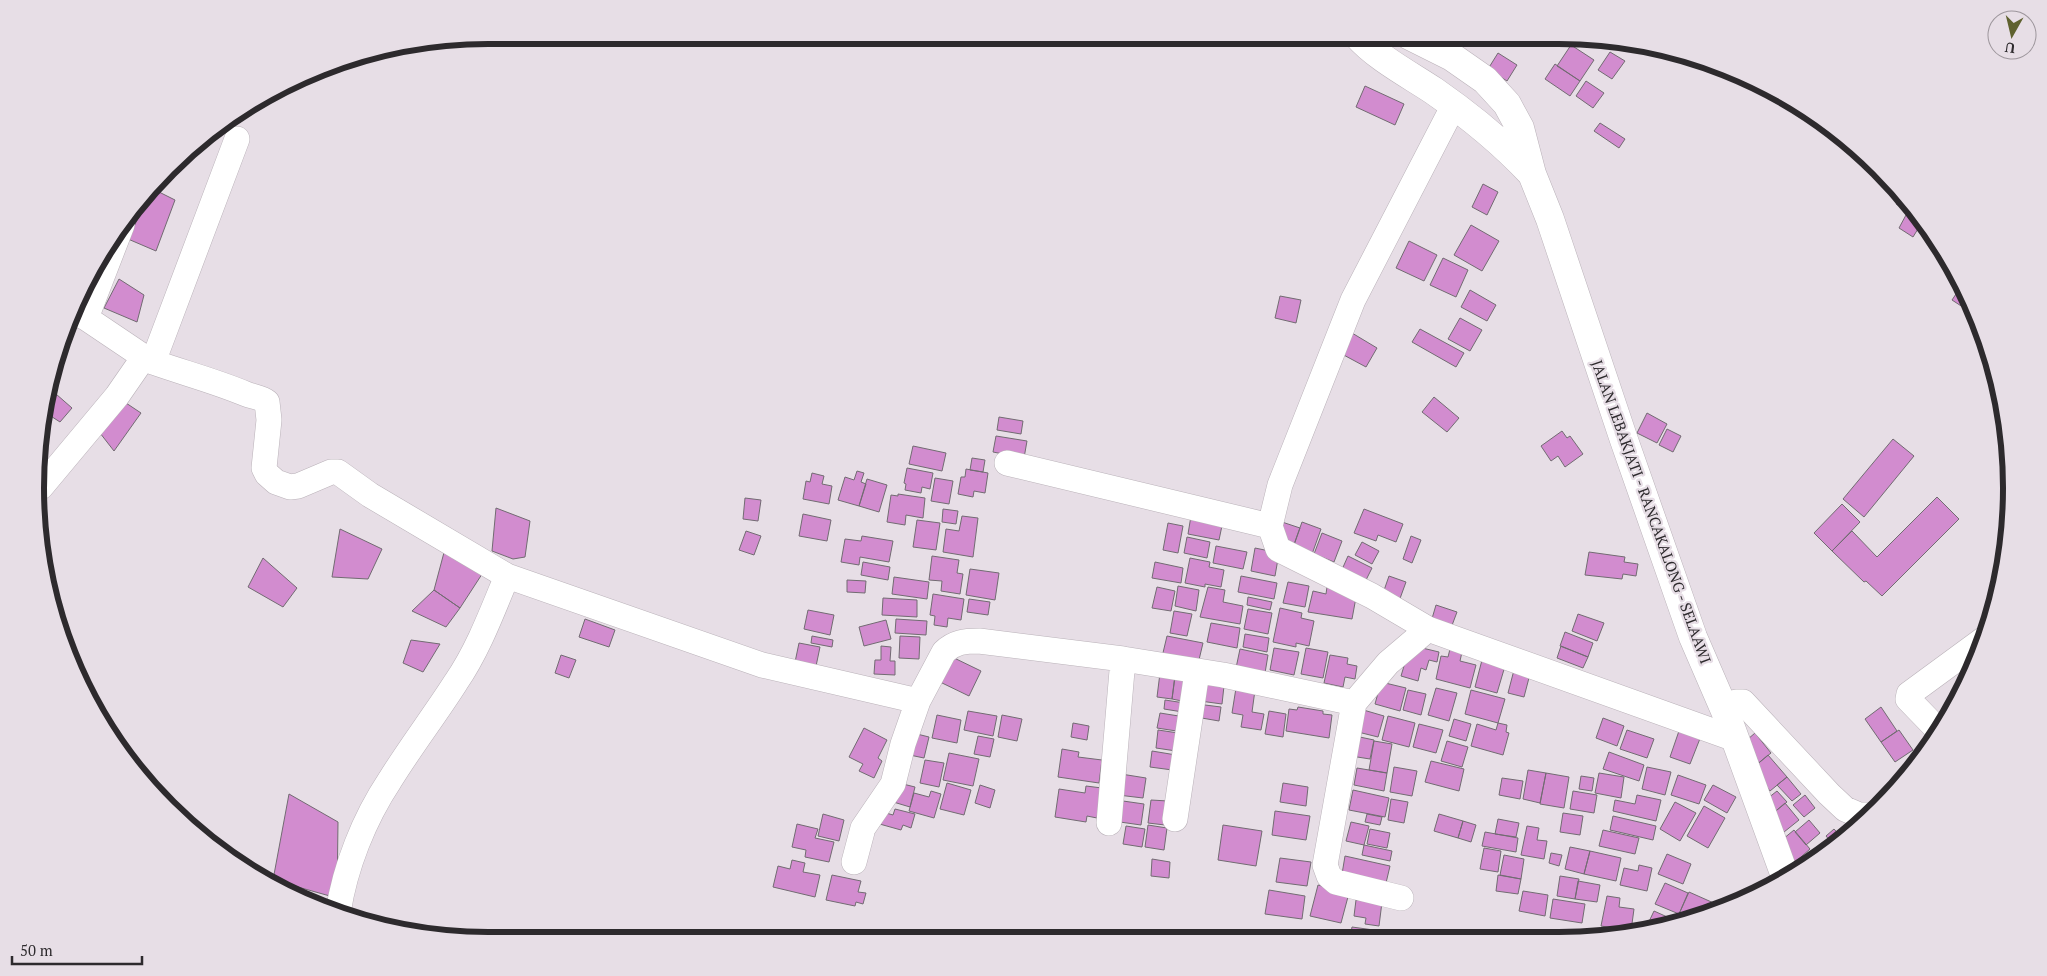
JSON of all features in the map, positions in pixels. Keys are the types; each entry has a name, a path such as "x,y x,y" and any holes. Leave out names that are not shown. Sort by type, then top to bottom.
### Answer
{"main road":[{"name":"JALAN LEBAKJATI - RANCAKALONG - SELAAWI","path":"1368,44 1454,105 1500,142 1532,174"},
{"name":"JALAN LEBAKJATI - RANCAKALONG - SELAAWI","path":"1426,44 1452,57 1484,80 1507,104 1520,128 1532,174 1550,218 1627,449 1693,637 1725,711 1783,872"}],"street":[{"path":"1454,105 1353,300 1280,485 1270,526 1278,549 1372,596 1428,629 1735,739"},
{"path":"44,483 148,359 237,139"},
{"path":"77,319 148,359 259,397 267,402 269,420 264,468 267,474 276,482 298,486 330,472 338,472 370,495 507,576 762,666 918,701"},
{"path":"1007,463 1270,526"},
{"path":"340,907 347,876 364,828 389,780 458,681 483,635 507,576"},
{"path":"1401,898 1336,882 1329,876 1325,865 1354,703 1388,663 1428,629"},
{"path":"854,862 863,828 893,784 903,744 918,701 944,652 962,642 979,641 1223,675 1354,703"},
{"path":"1934,726 1908,698 1909,694 1973,648"},
{"path":"1109,823 1123,660"},
{"path":"1175,819 1197,672"},
{"path":"1725,711 1736,702 1743,702 1829,794 1845,809 1859,815"}],"building":[{"path":"1571,45 1594,60 1580,81 1557,66"},
{"path":"1610,52 1625,61 1612,79 1598,70"},
{"path":"1498,53 1517,65 1507,81 1488,69"},
{"path":"1555,64 1580,81 1570,96 1545,79"},
{"path":"1586,81 1604,93 1593,108 1576,96"},
{"path":"1365,86 1404,104 1395,125 1356,107"},
{"path":"1600,123 1625,139 1619,148 1594,131"},
{"path":"1483,184 1498,192 1487,215 1472,207"},
{"path":"158,191 175,200 156,251 128,239 141,211"},
{"path":"1906,215 1911,218 1918,228 1913,237 1899,228"},
{"path":"1471,225 1499,241 1482,271 1454,255"},
{"path":"1409,241 1437,255 1424,281 1396,268"},
{"path":"1443,258 1468,270 1456,297 1430,285"},
{"path":"119,279 144,295 137,322 104,308"},
{"path":"1470,290 1496,305 1487,321 1461,307"},
{"path":"1957,292 1964,308 1952,300"},
{"path":"1280,296 1301,300 1296,323 1275,318"},
{"path":"1460,318 1482,330 1470,351 1448,339"},
{"path":"1420,329 1464,353 1456,367 1412,342"},
{"path":"1352,333 1377,348 1366,367 1340,353"},
{"path":"54,392 72,408 60,422 50,416"},
{"path":"1434,397 1459,418 1447,432 1422,412"},
{"path":"123,401 141,413 114,451 100,433"},
{"path":"1647,413 1667,424 1657,443 1637,433"},
{"path":"999,417 1023,421 1021,434 997,430"},
{"path":"1667,429 1681,436 1673,452 1659,445"},
{"path":"1562,431 1567,438 1570,436 1583,454 1565,467 1558,456 1551,461 1541,446"},
{"path":"996,436 1027,441 1024,458 993,452"},
{"path":"1893,439 1914,456 1864,517 1843,499"},
{"path":"913,446 946,453 942,471 909,464"},
{"path":"972,458 985,460 983,472 970,470"},
{"path":"907,468 933,473 930,489 922,487 921,493 905,490 906,484 904,483"},
{"path":"966,469 988,473 985,493 974,491 973,497 958,494 961,477 965,477"},
{"path":"857,471 864,473 861,482 866,484 859,506 838,500 845,477 854,480"},
{"path":"812,473 824,476 822,484 832,486 829,504 803,499 806,481 810,482"},
{"path":"935,478 953,481 949,504 931,501"},
{"path":"867,479 887,485 879,512 859,506"},
{"path":"898,494 925,498 923,518 906,515 905,525 887,522 891,495 898,496"},
{"path":"1937,497 1959,519 1882,596 1866,581 1864,582 1832,551 1852,531 1877,557"},
{"path":"745,498 761,500 758,521 743,519"},
{"path":"1842,504 1860,522 1832,551 1814,533"},
{"path":"496,508 530,521 525,557 513,559 492,551"},
{"path":"943,509 958,511 956,524 942,522"},
{"path":"1364,509 1403,524 1396,542 1378,535 1376,541 1354,533"},
{"path":"1192,510 1224,516 1219,540 1188,534"},
{"path":"803,514 831,520 827,541 799,536"},
{"path":"962,516 978,518 973,557 943,552 946,529 959,531"},
{"path":"917,520 940,523 936,550 913,547"},
{"path":"1282,522 1300,528 1294,545 1276,538"},
{"path":"1302,522 1321,529 1311,557 1292,550"},
{"path":"1168,523 1183,526 1178,553 1163,550"},
{"path":"340,529 382,549 368,579 332,577"},
{"path":"746,531 761,536 754,555 739,550"},
{"path":"1322,533 1342,541 1334,562 1314,554"},
{"path":"862,536 893,541 889,562 860,557 859,565 841,562 845,539 861,541"},
{"path":"1411,536 1421,540 1412,563 1403,559"},
{"path":"1187,537 1210,542 1207,558 1184,553"},
{"path":"1362,542 1379,551 1372,564 1355,555"},
{"path":"446,545 486,568 460,608 434,590"},
{"path":"1216,546 1247,552 1243,569 1213,563"},
{"path":"1255,548 1279,553 1275,576 1251,571"},
{"path":"1589,552 1625,557 1624,562 1638,564 1636,576 1623,574 1622,579 1585,575"},
{"path":"932,556 959,560 957,573 963,574 960,594 941,591 942,581 929,580"},
{"path":"1348,556 1372,568 1363,586 1340,574"},
{"path":"263,558 297,588 283,607 248,587"},
{"path":"1190,558 1210,562 1209,567 1224,570 1221,587 1205,584 1205,587 1185,583"},
{"path":"863,562 890,567 888,580 861,575"},
{"path":"1155,562 1183,568 1181,583 1152,578"},
{"path":"970,569 999,573 995,600 966,595"},
{"path":"1241,576 1277,583 1274,599 1238,592"},
{"path":"1389,576 1406,582 1398,604 1381,599"},
{"path":"894,577 929,582 927,599 892,594"},
{"path":"847,580 866,581 865,593 847,592"},
{"path":"1288,582 1309,586 1305,607 1283,603"},
{"path":"1178,586 1199,590 1196,611 1175,606"},
{"path":"1157,587 1175,591 1171,611 1152,608"},
{"path":"1208,587 1225,590 1223,602 1243,606 1240,624 1200,617"},
{"path":"1327,587 1357,592 1352,619 1308,612 1313,591 1326,594"},
{"path":"434,590 460,608 446,627 412,611"},
{"path":"933,594 964,599 961,620 948,618 947,627 934,625 935,616 930,615"},
{"path":"1248,597 1272,602 1270,610 1247,605"},
{"path":"883,598 917,600 917,617 882,615"},
{"path":"969,599 990,602 988,615 967,612"},
{"path":"1436,605 1457,612 1451,628 1431,622"},
{"path":"1280,608 1302,613 1301,618 1314,621 1309,646 1296,643 1296,647 1273,642"},
{"path":"1248,609 1272,613 1268,634 1244,629"},
{"path":"808,610 834,615 830,635 804,629"},
{"path":"1174,611 1192,614 1187,636 1170,633"},
{"path":"1578,614 1604,623 1597,641 1572,631"},
{"path":"585,619 615,630 609,647 579,637"},
{"path":"896,619 927,621 926,635 895,633"},
{"path":"886,620 891,639 864,646 859,627"},
{"path":"1211,623 1240,628 1237,648 1207,642"},
{"path":"1565,632 1593,643 1588,657 1560,646"},
{"path":"1245,634 1269,638 1267,652 1243,647"},
{"path":"812,636 833,640 832,647 811,643"},
{"path":"900,636 920,637 919,659 899,658"},
{"path":"1167,636 1203,643 1198,664 1162,657"},
{"path":"411,640 440,644 423,672 403,663"},
{"path":"799,643 820,647 815,671 794,667"},
{"path":"881,646 891,647 890,661 895,661 895,675 874,674 875,660 881,660"},
{"path":"1561,646 1588,657 1583,668 1557,658"},
{"path":"1418,647 1439,652 1437,662 1429,660 1426,670 1421,668 1418,681 1401,676 1407,656"},
{"path":"1274,648 1299,652 1294,675 1270,670"},
{"path":"1306,648 1328,652 1323,678 1301,674"},
{"path":"1240,649 1268,655 1265,673 1236,668"},
{"path":"1450,649 1462,652 1460,661 1476,665 1470,688 1436,679 1441,656 1448,657"},
{"path":"561,655 576,660 569,678 555,673"},
{"path":"1330,655 1348,658 1347,664 1357,666 1355,679 1345,677 1343,687 1324,683"},
{"path":"950,656 981,671 969,696 938,681"},
{"path":"1482,660 1505,666 1497,693 1475,687"},
{"path":"1514,670 1530,674 1524,697 1508,693"},
{"path":"1160,673 1175,675 1172,699 1157,697"},
{"path":"1175,677 1190,679 1187,702 1172,699"},
{"path":"1381,682 1406,688 1400,711 1375,704"},
{"path":"1203,683 1224,686 1222,704 1200,701"},
{"path":"1236,688 1255,690 1252,712 1264,714 1261,730 1241,727 1243,715 1232,713"},
{"path":"1436,688 1457,693 1449,721 1428,715"},
{"path":"1408,690 1426,694 1421,715 1403,710"},
{"path":"1471,690 1505,699 1498,723 1465,714"},
{"path":"1165,700 1191,704 1189,713 1164,709"},
{"path":"1197,704 1221,707 1219,721 1196,717"},
{"path":"1298,707 1323,711 1323,714 1332,715 1329,738 1286,731 1289,709 1297,710"},
{"path":"1881,707 1897,731 1881,742 1865,719"},
{"path":"1360,709 1384,716 1378,737 1354,731"},
{"path":"968,711 997,716 993,736 964,730"},
{"path":"1269,711 1286,714 1283,737 1265,734"},
{"path":"1160,713 1185,717 1183,732 1157,728"},
{"path":"937,715 961,720 957,743 932,738"},
{"path":"1002,715 1022,719 1017,741 998,737"},
{"path":"1388,716 1415,723 1409,747 1382,740"},
{"path":"1603,718 1624,726 1617,746 1596,738"},
{"path":"1454,719 1471,724 1466,741 1449,736"},
{"path":"1073,723 1089,726 1087,740 1071,737"},
{"path":"1498,723 1507,725 1506,732 1509,733 1503,755 1471,746 1477,724 1496,730"},
{"path":"1419,724 1443,730 1436,753 1413,747"},
{"path":"864,728 887,740 878,758 882,761 874,778 859,771 863,764 849,757"},
{"path":"1680,728 1701,736 1690,764 1670,757"},
{"path":"1158,730 1185,734 1183,752 1156,748"},
{"path":"1627,730 1654,739 1647,758 1620,749"},
{"path":"1899,730 1913,750 1895,762 1881,742"},
{"path":"909,732 929,737 924,758 905,754"},
{"path":"1755,733 1771,753 1756,765 1740,746"},
{"path":"978,736 994,739 990,757 974,754"},
{"path":"1355,736 1374,740 1370,759 1351,756"},
{"path":"1374,741 1392,744 1387,773 1369,770"},
{"path":"1447,741 1468,747 1462,767 1441,761"},
{"path":"1062,749 1079,752 1078,757 1102,760 1099,783 1058,777"},
{"path":"1152,751 1182,756 1180,771 1150,767"},
{"path":"1609,752 1644,765 1639,781 1603,769"},
{"path":"949,753 979,759 973,786 943,780"},
{"path":"1768,755 1787,777 1770,791 1752,769"},
{"path":"925,760 944,763 939,787 920,783"},
{"path":"1431,761 1464,769 1459,791 1425,782"},
{"path":"1394,767 1417,771 1412,796 1390,792"},
{"path":"1647,767 1671,772 1665,795 1642,789"},
{"path":"1357,768 1387,773 1384,791 1354,785"},
{"path":"1528,770 1546,773 1540,803 1523,799"},
{"path":"1546,773 1569,777 1564,808 1540,804"},
{"path":"1599,773 1624,777 1621,798 1595,793"},
{"path":"1121,774 1146,778 1143,798 1118,795"},
{"path":"1678,775 1706,785 1699,804 1671,795"},
{"path":"1581,776 1594,778 1592,791 1579,789"},
{"path":"1787,777 1801,794 1792,801 1777,785"},
{"path":"1502,778 1523,781 1520,799 1499,795"},
{"path":"895,782 915,787 910,807 890,801"},
{"path":"947,783 971,790 964,815 940,809"},
{"path":"1283,783 1308,787 1306,806 1280,802"},
{"path":"980,785 995,790 990,808 975,803"},
{"path":"1713,785 1736,797 1727,813 1704,800"},
{"path":"1086,786 1102,788 1097,818 1087,816 1086,822 1055,817 1059,789 1085,793"},
{"path":"1353,790 1389,798 1385,817 1349,810"},
{"path":"931,791 941,794 934,818 909,811 914,793 929,797"},
{"path":"1573,791 1597,795 1594,813 1570,809"},
{"path":"1777,791 1787,802 1772,814 1763,802"},
{"path":"289,794 338,822 337,898 289,884 274,877"},
{"path":"1637,795 1661,800 1656,821 1613,811 1615,800 1635,804"},
{"path":"1805,795 1815,808 1804,817 1793,805"},
{"path":"1391,799 1408,802 1404,823 1388,820"},
{"path":"1151,800 1168,801 1165,825 1148,823"},
{"path":"1123,801 1144,804 1141,825 1120,822"},
{"path":"1675,802 1696,813 1680,841 1660,829"},
{"path":"1785,803 1799,820 1784,832 1770,816"},
{"path":"1704,806 1725,818 1708,848 1687,836"},
{"path":"895,809 915,814 911,828 903,825 901,830 876,823 879,811 893,815"},
{"path":"1275,811 1310,816 1306,840 1272,835"},
{"path":"1563,813 1583,816 1580,835 1560,832"},
{"path":"823,814 844,820 839,841 818,836"},
{"path":"1367,814 1382,817 1380,825 1365,822"},
{"path":"1439,814 1463,821 1458,838 1434,831"},
{"path":"1613,816 1656,826 1653,840 1610,830"},
{"path":"1498,819 1519,823 1516,837 1495,834"},
{"path":"1809,820 1820,833 1806,845 1795,832"},
{"path":"1463,821 1476,825 1471,842 1458,838"},
{"path":"1351,822 1369,826 1364,845 1346,841"},
{"path":"797,824 818,829 815,838 834,842 829,862 805,857 806,850 792,847"},
{"path":"1148,825 1167,828 1164,850 1145,847"},
{"path":"1223,825 1262,831 1256,866 1218,860"},
{"path":"1126,826 1145,829 1142,847 1123,844"},
{"path":"1527,826 1539,828 1537,840 1547,841 1544,859 1521,855"},
{"path":"1370,829 1390,833 1387,848 1367,844"},
{"path":"1834,829 1838,833 1829,840 1826,836"},
{"path":"1603,830 1639,838 1635,854 1599,846"},
{"path":"1794,830 1810,849 1793,864 1777,844"},
{"path":"1485,832 1518,838 1516,852 1482,846"},
{"path":"1364,845 1392,851 1390,861 1362,855"},
{"path":"1570,847 1590,851 1584,874 1565,869"},
{"path":"1484,848 1501,851 1498,872 1480,869"},
{"path":"1590,851 1621,858 1616,881 1584,874"},
{"path":"1551,853 1562,855 1559,866 1549,863"},
{"path":"1667,854 1691,864 1683,884 1658,874"},
{"path":"1504,855 1524,859 1521,879 1500,875"},
{"path":"1345,856 1390,866 1386,883 1342,874"},
{"path":"1280,858 1311,862 1307,886 1276,882"},
{"path":"1152,859 1170,862 1169,878 1151,876"},
{"path":"792,860 805,863 803,872 820,875 815,897 773,887 778,866 790,869"},
{"path":"1639,865 1652,868 1647,891 1620,885 1624,868 1638,871"},
{"path":"832,875 861,881 858,892 866,893 863,904 856,902 855,906 826,900"},
{"path":"1498,875 1521,879 1518,894 1496,891"},
{"path":"1560,876 1579,879 1575,899 1557,896"},
{"path":"1578,881 1600,885 1597,902 1575,899"},
{"path":"1665,883 1688,893 1679,914 1655,904"},
{"path":"1318,885 1349,893 1341,923 1310,916"},
{"path":"1269,890 1305,896 1302,919 1265,914"},
{"path":"1523,891 1548,895 1545,916 1519,911"},
{"path":"1689,892 1715,904 1702,909 1679,914"},
{"path":"1607,896 1620,898 1619,907 1634,909 1632,926 1615,928 1601,926"},
{"path":"1553,899 1585,904 1582,923 1550,918"},
{"path":"1356,900 1382,902 1379,926 1365,924 1366,918 1354,916"},
{"path":"1654,911 1670,918 1648,923"},
{"path":"1352,927 1381,931 1381,932 1351,932"}]}
